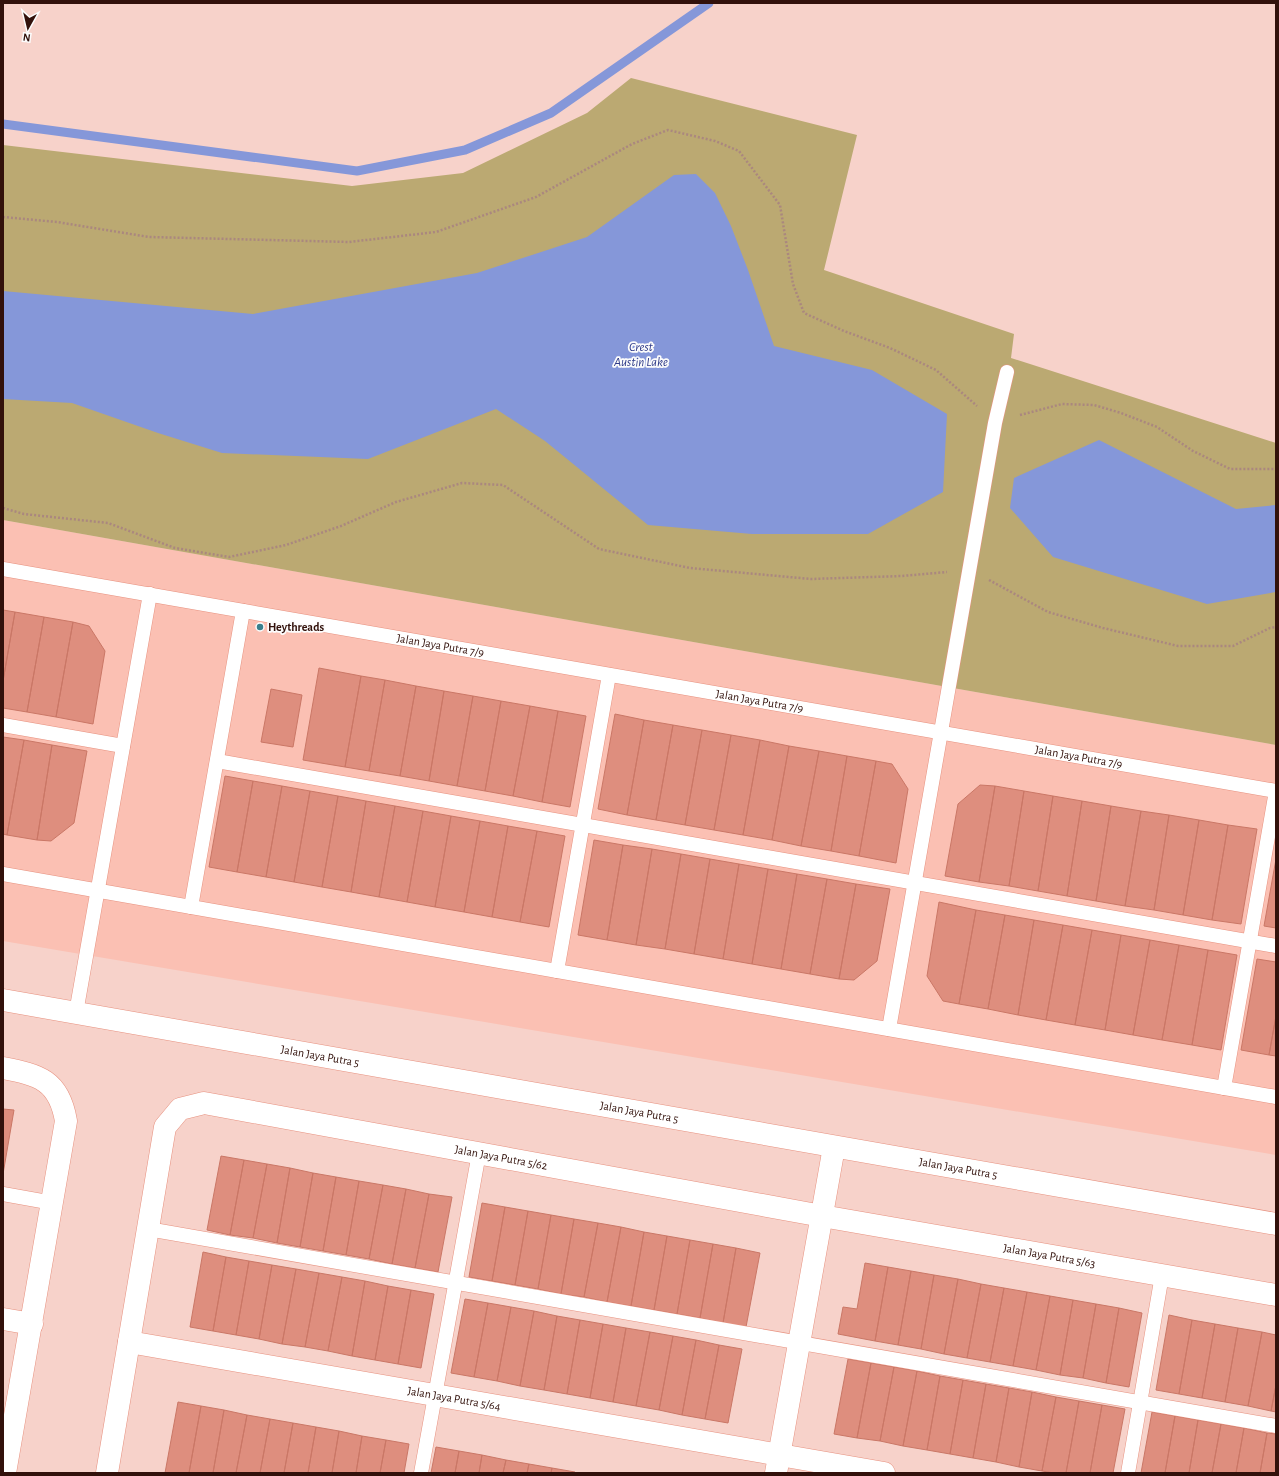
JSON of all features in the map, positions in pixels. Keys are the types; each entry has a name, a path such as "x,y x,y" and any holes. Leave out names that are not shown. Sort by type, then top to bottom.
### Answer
{"street":[{"name":"Jalan Jaya Putra 5","path":"3,1000 1276,1224"},
{"path":"3,1068 39,1077 49,1084 58,1096 64,1110 66,1121 32,1324 7,1441 5,1473"},
{"name":"Jalan Jaya Putra 5/62","path":"148,1229 165,1127 180,1109 204,1103 822,1216"},
{"path":"778,1464 834,1147"},
{"name":"Jalan Jaya Putra 5/63","path":"822,1216 1276,1295"},
{"path":"107,1473 148,1229"},
{"path":"3,1319 32,1324"},
{"name":"Jalan Jaya Putra 5/64","path":"130,1342 436,1395 778,1464 884,1473"}],"lane":[{"path":"889,1029 995,423 1007,372"},
{"name":"Jalan Jaya Putra 7/9","path":"3,569 1276,791"},
{"path":"76,1013 150,594"},
{"path":"191,907 243,611"},
{"path":"557,971 609,675"},
{"path":"3,725 123,746"},
{"path":"217,761 1276,946"},
{"path":"1224,1088 1276,791"},
{"path":"3,874 1276,1097"},
{"path":"421,1473 479,1153"},
{"path":"3,1194 53,1202"},
{"path":"148,1229 1276,1426"},
{"path":"1128,1473 1162,1275"}],"path":[{"path":"3,217 57,222 157,237 349,242 436,232 536,197 632,144 668,130 715,141 739,152 780,205 793,284 804,313 844,331 890,348 936,370 995,423 1062,404 1094,405 1121,413 1157,427 1193,451 1230,469 1276,469"},
{"path":"3,508 24,514 108,523 175,548 229,557 286,545 341,526 396,502 462,483 503,485 599,549 690,568 811,579 902,576 969,570 1048,612 1103,628 1178,646 1233,646 1270,628 1276,627"}],"shaded area":[{"path":"631,78 857,135 824,270 1014,334 1011,358 1276,443 1276,745 3,520 3,145 352,186 463,173 587,113"},
{"path":"3,520 1276,745 1276,1155 3,941"}],"water":[{"name":"Crest Austin Lake","path":"696,174 715,193 731,226 774,346 872,370 947,414 943,492 868,534 752,534 648,525 545,441 496,409 368,459 222,453 158,433 72,403 3,399 3,291 253,314 477,273 587,237 674,175"},
{"path":"1099,440 1236,509 1276,505 1276,592 1207,604 1053,557 1010,508 1014,478"}],"building":[{"path":"3,610 15,612 3,681"},
{"path":"15,612 44,617 27,712 3,708 3,681"},
{"path":"44,617 73,622 56,717 27,712"},
{"path":"73,622 89,626 105,651 93,724 56,717"},
{"path":"319,668 361,676 345,767 303,760"},
{"path":"361,676 385,680 369,771 345,767"},
{"path":"385,680 416,686 400,776 369,771"},
{"path":"416,686 444,691 429,781 400,776"},
{"path":"271,689 302,695 293,747 261,742"},
{"path":"444,691 473,696 457,786 429,781"},
{"path":"473,696 501,701 485,791 457,786"},
{"path":"501,701 530,706 513,796 485,791"},
{"path":"530,706 558,711 542,802 513,796"},
{"path":"558,711 586,716 570,807 542,802"},
{"path":"615,714 644,720 627,815 598,809"},
{"path":"644,720 673,725 656,820 627,815"},
{"path":"673,725 702,730 685,825 656,820"},
{"path":"702,730 731,735 714,830 685,825"},
{"path":"731,735 760,740 743,835 714,830"},
{"path":"3,737 24,740 7,835 3,834"},
{"path":"24,740 52,745 37,840 7,835"},
{"path":"760,740 789,746 772,840 743,835"},
{"path":"52,745 87,751 74,823 51,841 37,840"},
{"path":"789,746 819,751 801,846 772,840"},
{"path":"819,751 847,756 831,851 801,846"},
{"path":"847,756 876,761 859,856 831,851"},
{"path":"876,761 892,764 908,789 896,863 859,856"},
{"path":"225,776 253,781 237,872 209,867"},
{"path":"253,781 282,786 266,877 237,872"},
{"path":"980,785 995,786 979,882 945,876 958,804"},
{"path":"282,786 310,791 294,882 266,877"},
{"path":"995,786 1024,791 1009,886 979,882"},
{"path":"310,791 338,796 322,887 294,882"},
{"path":"1024,791 1053,796 1038,891 1009,886"},
{"path":"338,796 366,801 351,892 322,887"},
{"path":"1053,796 1082,801 1067,896 1038,891"},
{"path":"366,801 395,806 379,897 351,892"},
{"path":"1082,801 1111,806 1096,901 1067,896"},
{"path":"395,806 423,811 407,902 379,897"},
{"path":"1111,806 1141,811 1125,906 1096,901"},
{"path":"423,811 451,816 435,907 407,902"},
{"path":"1141,811 1169,815 1154,910 1125,906"},
{"path":"1169,815 1199,820 1183,915 1154,910"},
{"path":"451,816 480,821 464,912 435,907"},
{"path":"1199,820 1228,825 1212,920 1183,915"},
{"path":"480,821 508,826 492,917 464,912"},
{"path":"1228,825 1257,829 1241,924 1212,920"},
{"path":"508,826 537,831 520,922 492,917"},
{"path":"537,831 565,836 549,927 520,922"},
{"path":"594,840 623,845 607,940 578,935"},
{"path":"623,845 652,849 636,945 607,940"},
{"path":"652,849 681,854 665,949 636,945"},
{"path":"681,854 710,859 694,954 665,949"},
{"path":"710,859 739,864 723,959 694,954"},
{"path":"1276,859 1276,928 1264,926"},
{"path":"739,864 768,869 752,964 723,959"},
{"path":"768,869 797,874 781,969 752,964"},
{"path":"797,874 827,879 810,974 781,969"},
{"path":"827,879 856,884 839,979 810,974"},
{"path":"856,884 890,889 877,961 854,980 839,979"},
{"path":"939,902 976,910 959,1004 943,1001 927,976"},
{"path":"976,910 1005,915 988,1009 959,1004"},
{"path":"1005,915 1034,920 1018,1015 988,1009"},
{"path":"1034,920 1063,925 1046,1020 1018,1015"},
{"path":"1063,925 1092,930 1075,1025 1046,1020"},
{"path":"1092,930 1121,935 1105,1030 1075,1025"},
{"path":"1121,935 1150,940 1133,1035 1105,1030"},
{"path":"1150,940 1179,945 1162,1040 1133,1035"},
{"path":"1179,945 1208,950 1192,1045 1162,1040"},
{"path":"1208,950 1237,955 1221,1050 1192,1045"},
{"path":"1257,959 1276,962 1276,1016 1269,1055 1241,1050"},
{"path":"1276,1016 1276,1056 1269,1055"},
{"path":"3,1109 14,1110 3,1174"},
{"path":"221,1156 244,1160 230,1235 207,1230"},
{"path":"244,1160 267,1164 253,1238 230,1235"},
{"path":"267,1164 290,1168 277,1243 253,1238"},
{"path":"290,1168 313,1173 300,1247 277,1243"},
{"path":"313,1173 336,1177 323,1251 300,1247"},
{"path":"336,1177 359,1181 346,1255 323,1251"},
{"path":"359,1181 383,1185 369,1259 346,1255"},
{"path":"383,1185 406,1189 392,1264 369,1259"},
{"path":"406,1189 429,1194 415,1268 392,1264"},
{"path":"429,1194 452,1197 438,1272 415,1268"},
{"path":"482,1203 505,1207 492,1281 469,1277"},
{"path":"505,1207 528,1211 515,1285 492,1281"},
{"path":"528,1211 551,1215 538,1289 515,1285"},
{"path":"551,1215 574,1219 561,1294 538,1289"},
{"path":"574,1219 598,1223 584,1297 561,1294"},
{"path":"598,1223 621,1227 607,1302 584,1297"},
{"path":"621,1227 644,1232 631,1306 607,1302"},
{"path":"644,1232 667,1236 654,1310 631,1306"},
{"path":"667,1236 690,1240 677,1314 654,1310"},
{"path":"690,1240 713,1244 700,1318 677,1314"},
{"path":"713,1244 736,1248 723,1323 700,1318"},
{"path":"736,1248 760,1253 746,1327 723,1323"},
{"path":"203,1252 226,1257 213,1331 190,1327"},
{"path":"226,1257 249,1261 236,1335 213,1331"},
{"path":"249,1261 272,1265 259,1339 236,1335"},
{"path":"865,1263 888,1267 875,1341 838,1334 843,1307 857,1309"},
{"path":"272,1265 296,1269 282,1344 259,1339"},
{"path":"888,1267 911,1271 898,1345 875,1341"},
{"path":"296,1269 319,1273 305,1347 282,1344"},
{"path":"911,1271 934,1275 921,1349 898,1345"},
{"path":"319,1273 342,1277 328,1351 305,1347"},
{"path":"934,1275 958,1279 944,1354 921,1349"},
{"path":"342,1277 365,1281 352,1356 328,1351"},
{"path":"958,1279 981,1284 967,1358 944,1354"},
{"path":"365,1281 388,1286 375,1360 352,1356"},
{"path":"981,1284 1004,1288 990,1362 967,1358"},
{"path":"388,1286 411,1290 398,1364 375,1360"},
{"path":"1004,1288 1027,1292 1013,1366 990,1362"},
{"path":"411,1290 434,1294 421,1368 398,1364"},
{"path":"1027,1292 1050,1296 1036,1370 1013,1366"},
{"path":"1050,1296 1073,1300 1060,1375 1036,1370"},
{"path":"465,1299 488,1303 474,1377 451,1373"},
{"path":"1073,1300 1096,1304 1083,1378 1060,1375"},
{"path":"488,1303 511,1307 497,1381 474,1377"},
{"path":"1096,1304 1119,1308 1106,1383 1083,1378"},
{"path":"511,1307 534,1311 520,1386 497,1381"},
{"path":"1119,1308 1142,1313 1129,1387 1106,1383"},
{"path":"534,1311 557,1316 544,1390 520,1386"},
{"path":"1169,1315 1192,1320 1179,1394 1156,1390"},
{"path":"557,1316 580,1320 567,1394 544,1390"},
{"path":"580,1320 603,1324 590,1398 567,1394"},
{"path":"1192,1320 1215,1324 1202,1398 1179,1394"},
{"path":"603,1324 626,1328 613,1402 590,1398"},
{"path":"1215,1324 1238,1328 1225,1402 1202,1398"},
{"path":"626,1328 650,1332 636,1406 613,1402"},
{"path":"1238,1328 1262,1332 1248,1406 1225,1402"},
{"path":"650,1332 673,1336 659,1410 636,1406"},
{"path":"1262,1332 1276,1335 1276,1385 1271,1411 1248,1406"},
{"path":"673,1336 696,1340 682,1415 659,1410"},
{"path":"696,1340 719,1345 705,1419 682,1415"},
{"path":"719,1345 742,1349 728,1423 705,1419"},
{"path":"848,1359 871,1363 857,1438 834,1434"},
{"path":"871,1363 894,1367 880,1441 857,1438"},
{"path":"894,1367 917,1371 903,1446 880,1441"},
{"path":"917,1371 940,1376 927,1450 903,1446"},
{"path":"940,1376 963,1380 950,1454 927,1450"},
{"path":"963,1380 986,1384 973,1458 950,1454"},
{"path":"986,1384 1009,1388 996,1462 973,1458"},
{"path":"1276,1385 1276,1412 1271,1411"},
{"path":"1009,1388 1032,1392 1019,1467 996,1462"},
{"path":"1032,1392 1056,1397 1042,1471 1019,1467"},
{"path":"1056,1397 1079,1401 1066,1473 1042,1471"},
{"path":"1079,1401 1102,1405 1090,1473 1066,1473"},
{"path":"178,1402 201,1406 189,1473 165,1473"},
{"path":"1102,1405 1125,1409 1113,1473 1090,1473"},
{"path":"201,1406 224,1410 213,1473 189,1473"},
{"path":"224,1410 247,1415 236,1473 213,1473"},
{"path":"1152,1412 1175,1416 1165,1473 1141,1473"},
{"path":"247,1415 270,1419 260,1473 236,1473"},
{"path":"1175,1416 1198,1420 1189,1473 1165,1473"},
{"path":"270,1419 293,1423 284,1473 260,1473"},
{"path":"1198,1420 1221,1424 1212,1473 1189,1473"},
{"path":"293,1423 316,1427 308,1473 284,1473"},
{"path":"1221,1424 1244,1428 1236,1473 1212,1473"},
{"path":"316,1427 339,1431 332,1473 308,1473"},
{"path":"1244,1428 1267,1433 1260,1473 1236,1473"},
{"path":"339,1431 362,1436 356,1473 332,1473"},
{"path":"1267,1433 1276,1434 1276,1473 1260,1473"},
{"path":"362,1436 386,1440 380,1473 356,1473"},
{"path":"386,1440 409,1444 404,1473 380,1473"},
{"path":"436,1447 459,1451 455,1473 431,1473"},
{"path":"459,1451 482,1455 479,1473 455,1473"},
{"path":"482,1455 506,1460 503,1473 479,1473"},
{"path":"506,1460 529,1464 527,1473 503,1473"},
{"path":"529,1464 552,1468 551,1473 527,1473"},
{"path":"552,1468 575,1472 551,1473"}],"waterway":[{"path":"3,124 357,171 465,150 551,113 709,3"}],"place":[{"name":"Heythreads","path":"260,627"}]}
